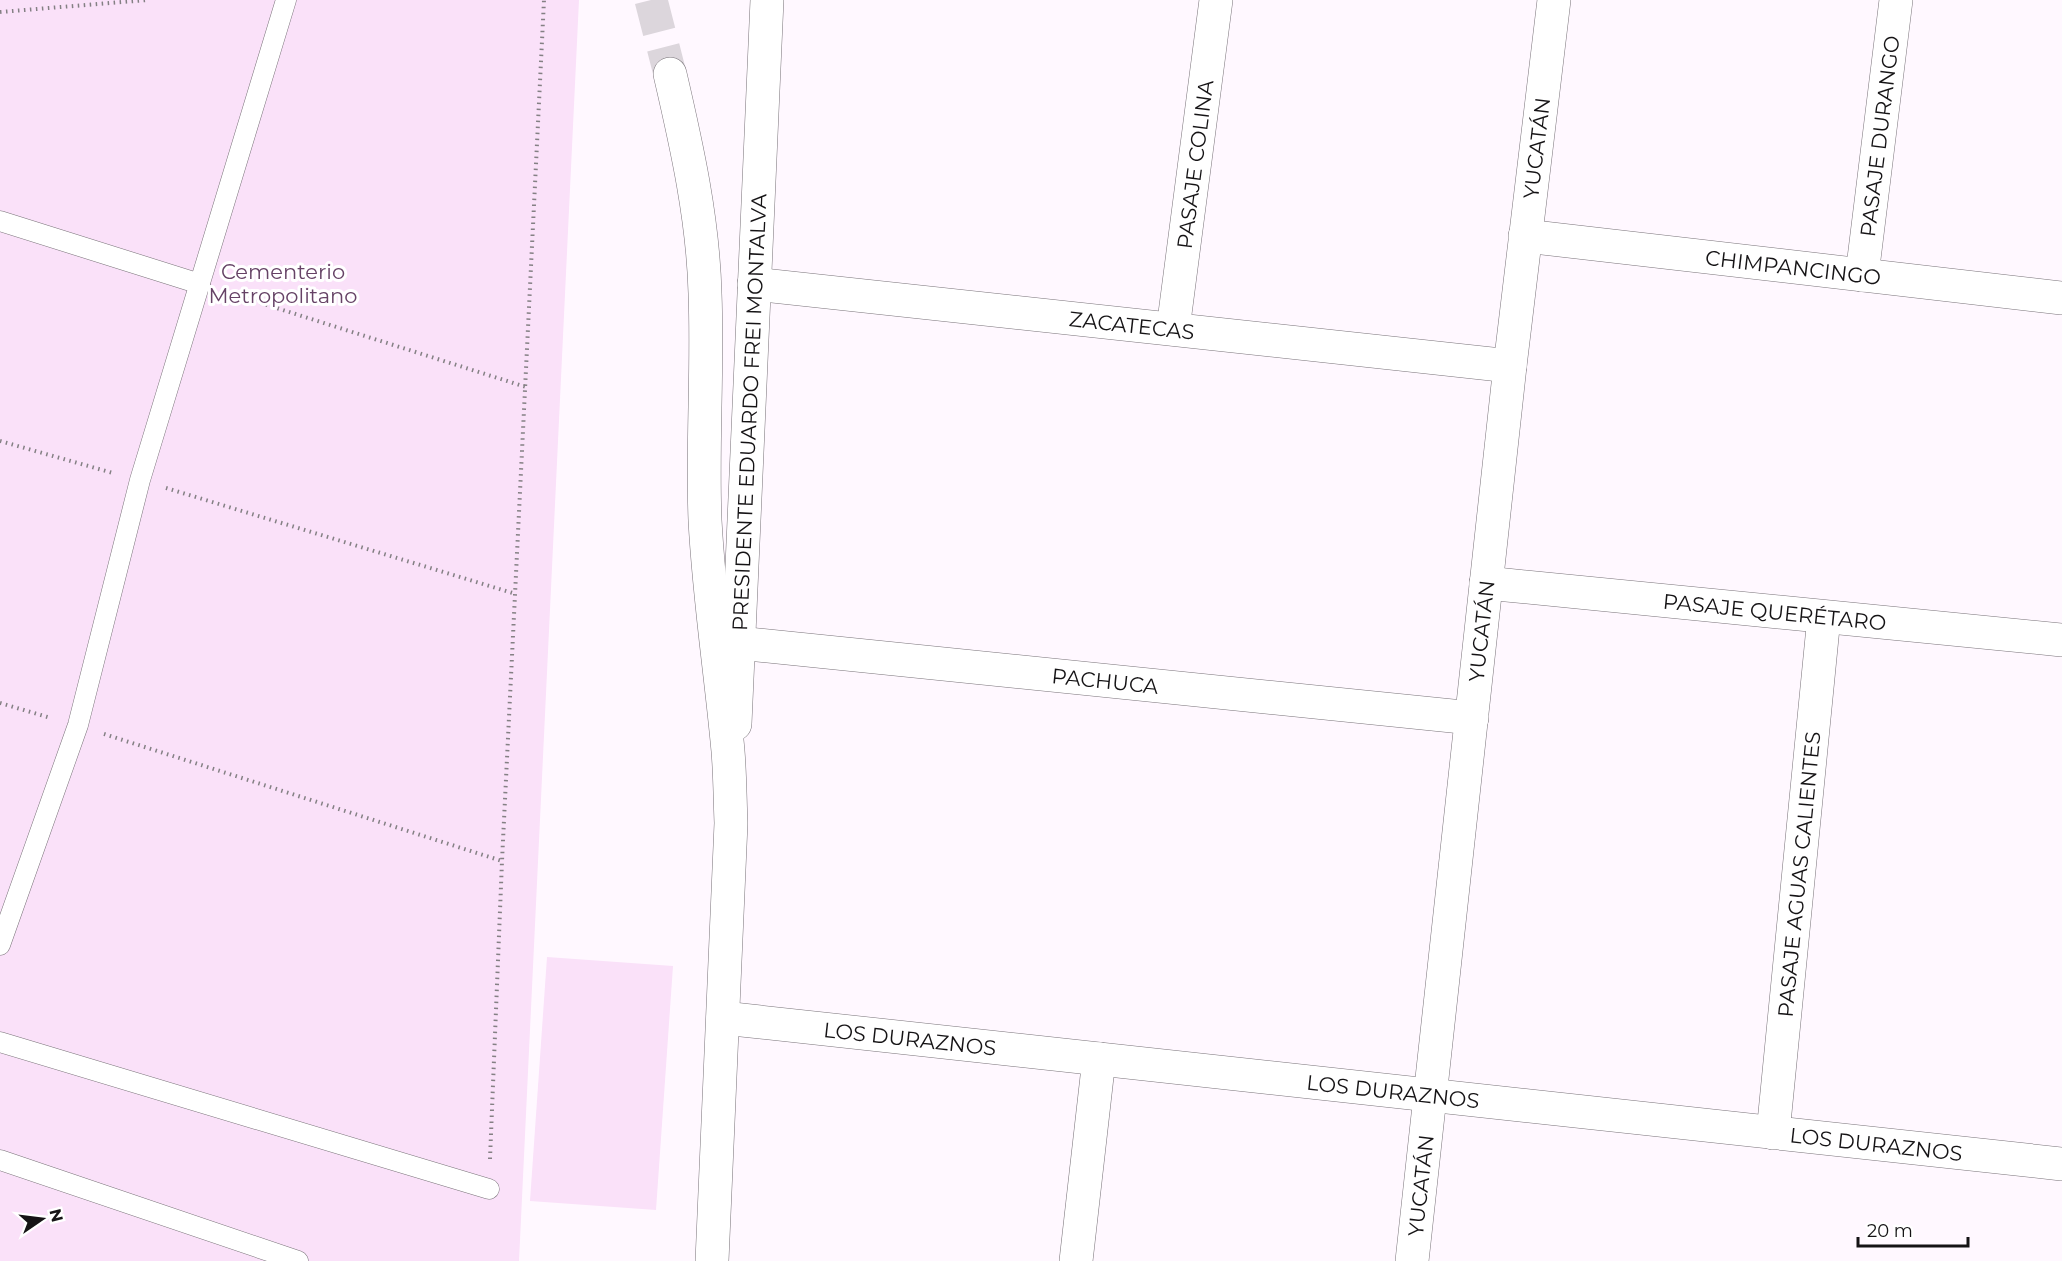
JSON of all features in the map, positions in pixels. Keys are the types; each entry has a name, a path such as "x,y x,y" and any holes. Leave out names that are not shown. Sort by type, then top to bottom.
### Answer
{"street":[{"name":"PRESIDENTE EDUARDO FREI MONTALVA","path":"712,1261 767,0"},
{"name":"PASAJE COLINA","path":"1173,329 1216,0"},
{"name":"YUCATÁN","path":"1412,1261 1510,366 1554,0"},
{"name":"PASAJE DURANGO","path":"1862,275 1896,0"},
{"name":"PRESIDENTE EDUARDO FREI MONTALVA","path":"670,74 687,145 702,249 707,367 703,475 713,621 728,753 731,823"},
{"name":"CHIMPANCINGO","path":"1525,236 2062,298"},
{"name":"ZACATECAS","path":"754,284 1510,366"},
{"name":"PASAJE QUERÉTARO","path":"1486,583 2062,640"},
{"name":"PASAJE AGUAS CALIENTES","path":"1773,1133 1824,617"},
{"name":"PACHUCA","path":"738,643 1472,718"},
{"name":"LOS DURAZNOS","path":"723,1018 2062,1164"},
{"path":"1076,1261 1099,1059"}],"lane":[{"path":"0,945 78,725 140,480 286,0"},
{"path":"0,221 200,284"},
{"path":"0,1042 489,1189"},
{"path":"0,1160 298,1261"}],"path":[{"path":"0,12 147,0"},
{"path":"489,1189 502,861 544,0"},
{"path":"200,284 526,387"},
{"path":"0,441 140,480 516,594"},
{"path":"0,703 78,725 502,861"}],"green space":[{"name":"Cementerio Metropolitano","path":"0,0 579,0 519,1261 0,1261"},
{"path":"547,957 673,966 656,1210 530,1201"}],"tunnel":[{"path":"651,0 670,74"}]}
